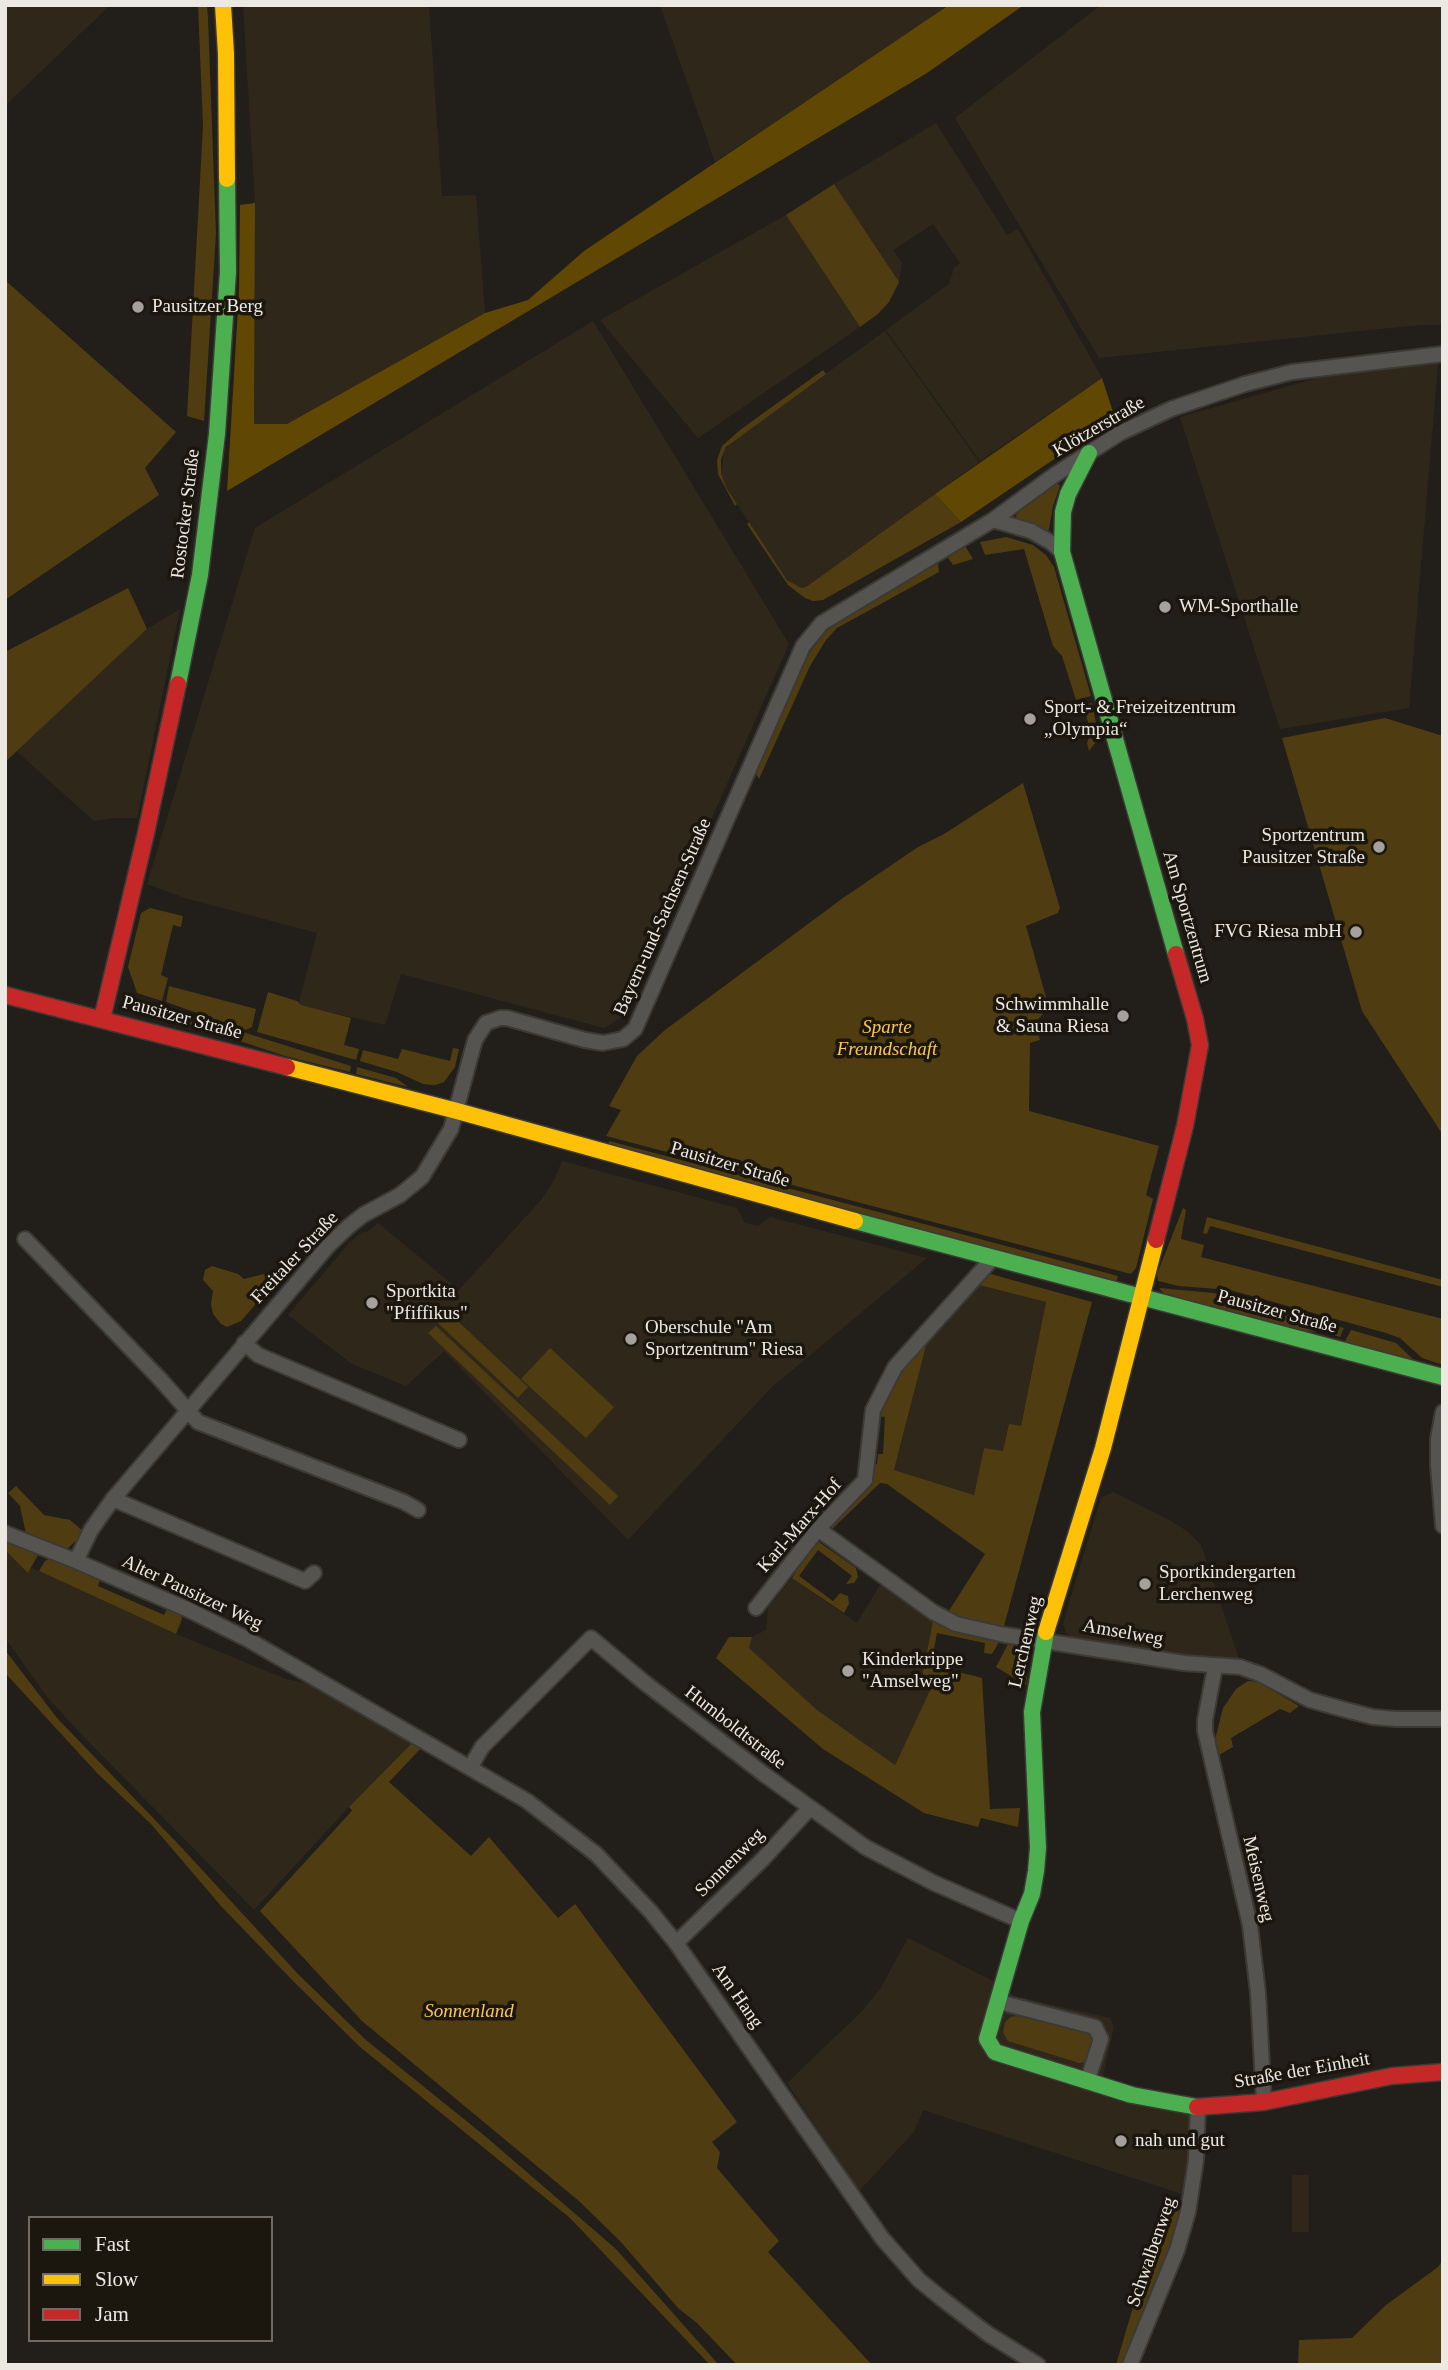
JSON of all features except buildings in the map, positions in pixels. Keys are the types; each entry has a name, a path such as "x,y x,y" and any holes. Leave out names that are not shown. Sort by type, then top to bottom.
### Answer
{"street":[{"name":"Rostocker Straße","path":"102,1019 146,833 200,575 217,435 228,272 223,5"},
{"name":"Klötzerstraße","path":"814,631 832,616 993,520 1089,453 1152,418 1201,397 1292,372 1443,354"},
{"name":"Am Sportzentrum","path":"1089,453 1068,494 1063,512 1062,552 1199,1036 1194,1087 1141,1297"},
{"path":"993,520 1031,531 1062,552"},
{"name":"Bayern-und-Sachsen-Straße","path":"457,1111 475,1040 486,1023 492,1020 507,1018 595,1042 610,1043 623,1039 635,1029 803,646 814,631"},
{"name":"Pausitzer Straße","path":"5,995 457,1111 992,1259 1443,1377"},
{"name":"Freitaler Straße","path":"76,1561 91,1530 113,1499 328,1246 363,1215 400,1195 422,1177 448,1136 457,1111"},
{"path":"25,1239 198,1422 404,1502 418,1510"},
{"name":"Karl-Marx-Hof","path":"756,1608 818,1529 865,1480 873,1410 895,1367 992,1259"},
{"name":"Lerchenweg","path":"987,2039 1021,1921 1032,1894 1038,1848 1032,1712 1044,1641 1093,1482 1141,1297"},
{"path":"244,1343 258,1355 459,1440"},
{"path":"1443,1412 1438,1439 1443,1526"},
{"path":"113,1499 306,1581 314,1573"},
{"name":"Amselweg","path":"818,1529 949,1622 1005,1635 1215,1667 1240,1667 1310,1700 1373,1717 1443,1719"},
{"name":"Alter Pausitzer Weg","path":"5,1533 76,1561 212,1622 301,1669 355,1702"},
{"name":"Humboldtstraße","path":"470,1768 482,1747 591,1638 809,1809 865,1847 894,1864 1021,1921"},
{"name":"Meisenweg","path":"1215,1667 1205,1731 1250,1925 1258,1993 1264,2102"},
{"name":"Am Hang","path":"355,1702 527,1801 596,1854 651,1912 676,1943 882,2238 919,2280 941,2298 988,2334 1038,2365"},
{"name":"Sonnenweg","path":"676,1943 762,1860 809,1809"},
{"path":"999,2002 1095,2027 1101,2039 1082,2080"},
{"name":"Straße der Einheit","path":"987,2039 995,2052 1132,2095 1198,2107 1264,2102 1392,2076 1443,2071"},
{"name":"Schwalbenweg","path":"1130,2365 1177,2250 1188,2212 1196,2160 1198,2107"}],"shaded area":[{"path":"5,5 110,5 5,106"},
{"path":"243,5 429,5 442,196 476,195 485,313 287,424 254,424 255,203"},
{"path":"660,5 949,5 715,162"},
{"path":"949,5 1024,5 927,73 227,491 239,291 240,205 255,203 254,424 287,424 485,313 528,300 584,251"},
{"path":"1101,5 1443,5 1443,325 1419,325 1099,358 955,118"},
{"path":"936,123 1007,235 1018,229 1102,378 980,461 886,330 949,284 954,268 960,263 933,224 893,250 902,263 899,282 834,184"},
{"path":"786,215 860,327 698,438 600,320"},
{"path":"593,321 789,644 624,1016 604,1028 401,974 385,1025 298,1005 317,933 185,898 147,884 255,528"},
{"path":"885,331 979,462 806,587 795,586 784,576 726,487 721,473 724,452 730,443"},
{"path":"1438,364 1409,708 1280,729 1180,417 1342,371"},
{"path":"1102,378 1115,418 961,522 935,494"},
{"path":"180,609 137,818 94,821 15,750 147,629"},
{"name":"Oberschule \"Am Sportzentrum\" Riesa","path":"562,1161 737,1208 745,1223 758,1226 770,1217 927,1258 772,1387 628,1540 444,1351 406,1386 352,1364 288,1315 349,1243 378,1223 459,1290 542,1199"},
{"path":"979,1285 1046,1302 1021,1426 1003,1452 984,1448 974,1495 894,1470 928,1338"},
{"name":"Sportkindergarten Lerchenweg","path":"1113,1492 1171,1521 1187,1531 1201,1545 1239,1659 1186,1659 1075,1639 1066,1633 1063,1623 1101,1498"},
{"path":"5,1550 27,1572 32,1568 176,1634 286,1679 310,1684 414,1741 254,1910 48,1698 5,1638"},
{"name":"Kinderkrippe \"Amselweg\"","path":"792,1578 857,1623 880,1585 933,1621 922,1677 933,1684 895,1765 817,1710 748,1648 752,1637 766,1630 768,1608"},
{"path":"908,1938 995,1982 1014,1996 1110,2018 1114,2027 1103,2076 1127,2087 1192,2097 1186,2177 1182,2194 923,2110 914,2132 859,2191 787,2083 862,2011 880,1989"},
{"path":"1292,2175 1309,2175 1309,2232 1292,2232"}],"green space":[{"path":"198,5 207,5 216,234 204,421 187,416 203,126"},
{"path":"834,184 899,282 889,302 860,327 786,215"},
{"path":"5,280 176,432 145,468 159,495 5,600"},
{"path":"823,370 826,374 726,447 721,459 721,473 737,504 735,506 718,474 717,460 722,446"},
{"path":"1057,483 1060,486 1048,534 1017,520 1016,515 1019,512"},
{"path":"935,494 961,522 823,600 805,598 788,585 747,524 749,522 787,580 801,588"},
{"path":"1006,537 1033,545 1046,555 1054,567 1091,696 1076,700 1062,656 1053,646 1024,549 985,555 980,542"},
{"path":"964,544 973,559 953,565 948,558 950,554"},
{"path":"938,564 939,572 837,628 826,640 810,666 759,779 755,772 808,655 824,633 846,616"},
{"path":"128,588 147,629 5,762 5,652"},
{"path":"1092,703 1099,738 1089,751 1087,743 1091,732 1083,705"},
{"name":"Sportzentrum Pausitzer Straße","path":"1385,718 1443,736 1443,1135 1362,1011 1282,738"},
{"name":"Sparte Freundschaft","path":"1023,783 1060,908 1058,913 1026,926 1049,1008 1035,1022 1040,1040 1030,1043 1029,1111 1159,1146 1146,1195 1153,1199 1136,1268 1131,1274 606,1136 621,1110 609,1106 637,1056 665,1030 843,898 918,847 944,834"},
{"path":"150,908 183,916 181,927 173,925 161,975 168,978 162,1001 137,993 128,967 141,913"},
{"path":"169,986 256,1009 252,1027 246,1030 166,1002"},
{"path":"268,992 297,1001 301,1005 351,1018 344,1045 359,1049 356,1060 257,1032"},
{"path":"144,1001 351,1066 350,1072 285,1056 164,1016 153,1012"},
{"path":"453,1048 459,1049 455,1067 444,1082 435,1085 423,1084 397,1072 360,1061 363,1050 398,1059 402,1049 450,1061"},
{"path":"357,1067 396,1078 408,1087 356,1074"},
{"path":"609,1141 1118,1276 1116,1283 608,1146"},
{"path":"1183,1208 1186,1210 1181,1239 1204,1245 1201,1257 1443,1319 1443,1365 1422,1358 1400,1338 1386,1333 1230,1290 1179,1286 1158,1281 1157,1274"},
{"path":"1207,1217 1443,1280 1443,1287 1210,1226 1207,1234 1203,1233"},
{"path":"212,1266 238,1274 244,1279 264,1274 275,1282 241,1321 227,1327 213,1314 213,1291 203,1280 205,1270"},
{"path":"987,1273 1092,1302 1004,1626 1001,1628 957,1619 947,1614 985,1554 887,1484 880,1483 830,1531 829,1527 873,1475 873,1464 877,1464 878,1454 883,1454 885,1417 876,1416 901,1367 928,1338 894,1470 974,1495 984,1448 1003,1451 1009,1424 1021,1426 1046,1302 979,1285"},
{"path":"1159,1288 1214,1293 1344,1328 1340,1337 1330,1334 1331,1328 1321,1326 1318,1332 1300,1331 1166,1296"},
{"path":"448,1312 528,1387 518,1398 438,1323"},
{"path":"436,1326 618,1496 610,1505 428,1333"},
{"path":"1351,1330 1396,1343 1418,1364 1344,1343"},
{"path":"550,1348 614,1407 586,1438 521,1379"},
{"path":"16,1486 44,1515 70,1520 83,1534 64,1549 26,1534 20,1506 8,1493"},
{"path":"5,1538 39,1553 28,1573 5,1550"},
{"path":"816,1540 856,1568 858,1577 854,1583 846,1584 852,1576 818,1550 799,1576 833,1601 840,1593 848,1596 849,1604 844,1613 792,1578"},
{"path":"53,1557 100,1579 98,1586 164,1615 168,1607 181,1613 182,1619 176,1634 39,1571 45,1561"},
{"path":"933,1621 958,1632 999,1642 992,1654 984,1653 985,1643 937,1633 931,1665 982,1678 990,1809 1020,1808 1018,1827 981,1818 978,1827 924,1813 823,1749 716,1658 729,1637 752,1637 749,1648 817,1710 895,1765 933,1684 922,1677"},
{"path":"1008,1644 1027,1649 1030,1655 1026,1685 996,1667"},
{"path":"5,1650 57,1718 298,1974 366,2040 485,2136 616,2249 719,2365 710,2365 570,2218 360,2047 293,1981 221,1906 151,1824 98,1774 7,1675"},
{"path":"1248,1681 1258,1682 1299,1706 1290,1713 1280,1709 1231,1738 1233,1747 1217,1756 1216,1736 1223,1708 1236,1689"},
{"name":"Sonnenland","path":"414,1741 423,1746 389,1782 471,1856 489,1837 558,1918 575,1904 737,2122 712,2142 720,2152 717,2168 779,2241 768,2252 872,2365 737,2365 697,2323 678,2308 620,2241 579,2201 362,2021 260,1911 350,1813 352,1810 349,1807"},
{"path":"1017,2016 1092,2034 1095,2038 1088,2062 1079,2063 1008,2041 1003,2032 1005,2022"},
{"path":"1166,2195 1181,2199 1173,2243 1122,2365 1116,2365 1143,2273 1152,2276 1168,2222 1159,2217"},
{"path":"1443,2260 1443,2365 1298,2365 1299,2340 1352,2338 1386,2305 1438,2267"}],"traffic: fast":[{"path":"178,684 200,575 217,434 228,272 227,179"},
{"path":"1089,453 1068,494 1063,512 1062,552 1176,954"},
{"path":"855,1221 1443,1377"},
{"path":"1046,1632 1032,1712 1038,1848 1036,1871 1032,1894 1021,1921 987,2039 995,2052 1132,2095 1197,2107"}],"traffic: slow":[{"path":"223,5 227,179"},
{"path":"287,1067 855,1221"},
{"path":"1046,1632 1103,1448 1156,1240"}],"traffic: jam":[{"path":"102,1019 178,684"},
{"path":"1156,1240 1185,1126 1200,1045 1176,954"},
{"path":"5,995 287,1067"},
{"path":"1197,2107 1264,2102 1392,2076 1443,2072"}],"place":[{"name":"Pausitzer Berg","path":"138,307"},
{"name":"WM-Sporthalle","path":"1165,607"},
{"name":"Sport- & Freizeitzentrum „Olympia“","path":"1030,719"},
{"name":"Sportzentrum Pausitzer Straße","path":"1379,847"},
{"name":"FVG Riesa mbH","path":"1356,932"},
{"name":"Schwimmhalle & Sauna Riesa","path":"1123,1016"},
{"name":"Sportkita \"Pfiffikus\"","path":"372,1303"},
{"name":"Oberschule \"Am Sportzentrum\" Riesa","path":"631,1339"},
{"name":"Sportkindergarten Lerchenweg","path":"1145,1584"},
{"name":"Kinderkrippe \"Amselweg\"","path":"848,1671"},
{"name":"nah und gut","path":"1121,2141"}]}
